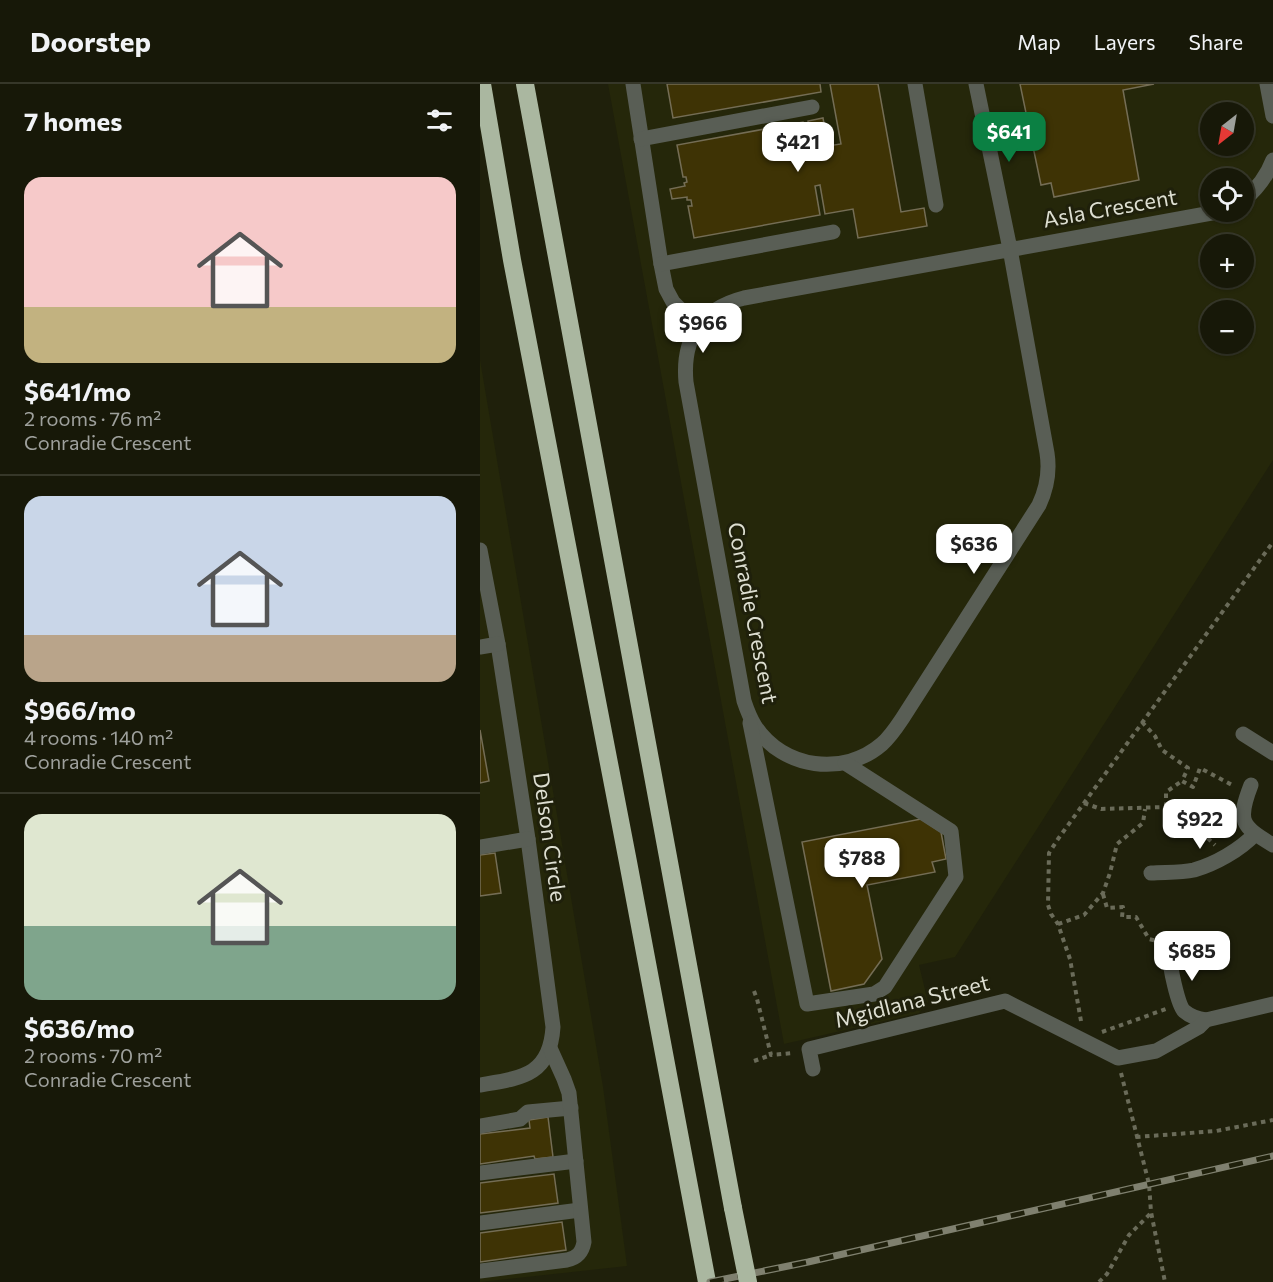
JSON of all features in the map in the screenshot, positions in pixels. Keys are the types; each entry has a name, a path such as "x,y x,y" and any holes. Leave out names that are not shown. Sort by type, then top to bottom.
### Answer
{"highway":[{"path":"482,84 512,260 707,1282"},
{"path":"525,84 748,1282"}],"street":[{"path":"633,84 666,289 673,302 698,327"},
{"path":"915,84 936,205"},
{"name":"Conradie Crescent","path":"976,84 1010,249 1047,453 1046,488 1039,505 893,732 883,744 870,753 845,763 815,764 789,756 765,739 756,727 749,715 742,692 686,382 686,353 691,339 707,316 730,302 744,298 1010,249"},
{"path":"1267,84 1273,116"},
{"path":"641,139 812,107"},
{"path":"1254,192 1273,160"},
{"name":"Asla Crescent","path":"1010,249 1200,215"},
{"path":"661,264 832,232"},
{"name":"Delson Circle","path":"481,557 498,644 528,839 553,1027 550,1048"},
{"path":"480,647 498,644"},
{"path":"749,715 807,1004 874,994 885,987 956,877 951,831 845,763"},
{"path":"1243,734 1273,753"},
{"path":"1251,785 1244,805 1243,814 1246,825 1255,834 1273,844"},
{"path":"1151,873 1194,869 1239,849 1255,834"},
{"path":"480,847 528,839"},
{"path":"1177,942 1170,956 1180,1004 1191,1016 1206,1020 1273,1004"},
{"name":"Mgidlana Street","path":"813,1069 809,1049 1005,1001 1118,1058"},
{"path":"1118,1058 1156,1051 1199,1027 1206,1020"},
{"path":"480,1085 526,1075 538,1066 550,1048"},
{"path":"480,1271 573,1259 582,1249 584,1242 569,1094 550,1048"},
{"path":"480,1126 520,1119 528,1112 571,1108"},
{"path":"480,1173 576,1161"},
{"path":"480,1223 580,1210"}],"path":[{"path":"1180,1004 1108,1029 1084,1041 1070,959 1058,924 1048,905 1049,853 1273,542"},
{"path":"1142,722 1155,736 1162,750 1188,768 1182,781 1166,792 1166,807"},
{"path":"1182,781 1193,787 1200,768 1236,787 1244,805"},
{"path":"1084,803 1101,809 1166,807 1199,830 1226,856"},
{"path":"1058,924 1084,915 1103,893 1117,844 1143,822 1145,808"},
{"path":"1103,893 1107,908 1123,907 1122,917 1136,917 1149,939 1177,942"},
{"path":"754,991 771,1055"},
{"path":"754,1061 771,1055 790,1053 803,1055 809,1049"},
{"path":"1118,1058 1149,1184 1151,1212 1165,1282"},
{"path":"1136,1137 1216,1131 1273,1120"},
{"path":"1099,1282 1107,1274 1129,1235 1151,1212"}],"shaded area":[{"path":"608,84 1273,84 1273,460 955,957 919,965 928,1002 919,1013 784,1044"},
{"path":"480,360 603,1087 627,1266 480,1282"}],"building":[{"path":"667,84 820,84 821,92 673,118"},
{"path":"830,84 878,84 901,212 924,208 927,226 858,238 853,209 825,214 820,185 815,186 820,215 694,238 688,206 692,206 691,200 687,200 687,197 672,199 670,189 685,186 684,183 687,182 686,177 683,177 677,145 803,122 808,150 813,149 808,121 823,118 828,146 841,144"},
{"path":"1020,84 1154,84 1123,90 1139,180 1054,197 1051,183 1041,185"},
{"path":"480,730 489,781 480,783"},
{"path":"921,819 941,832 946,859 932,862 935,872 867,885 882,959 864,984 831,991 802,842"},
{"path":"495,853 501,893 480,896 480,855"},
{"path":"548,1117 553,1157 535,1159 534,1156 480,1164 480,1134 530,1128 529,1120"},
{"path":"554,1174 558,1203 480,1213 480,1183"},
{"path":"562,1222 566,1250 480,1262 480,1233"}],"railway":[{"path":"710,1282 808,1262 1273,1156"}]}
